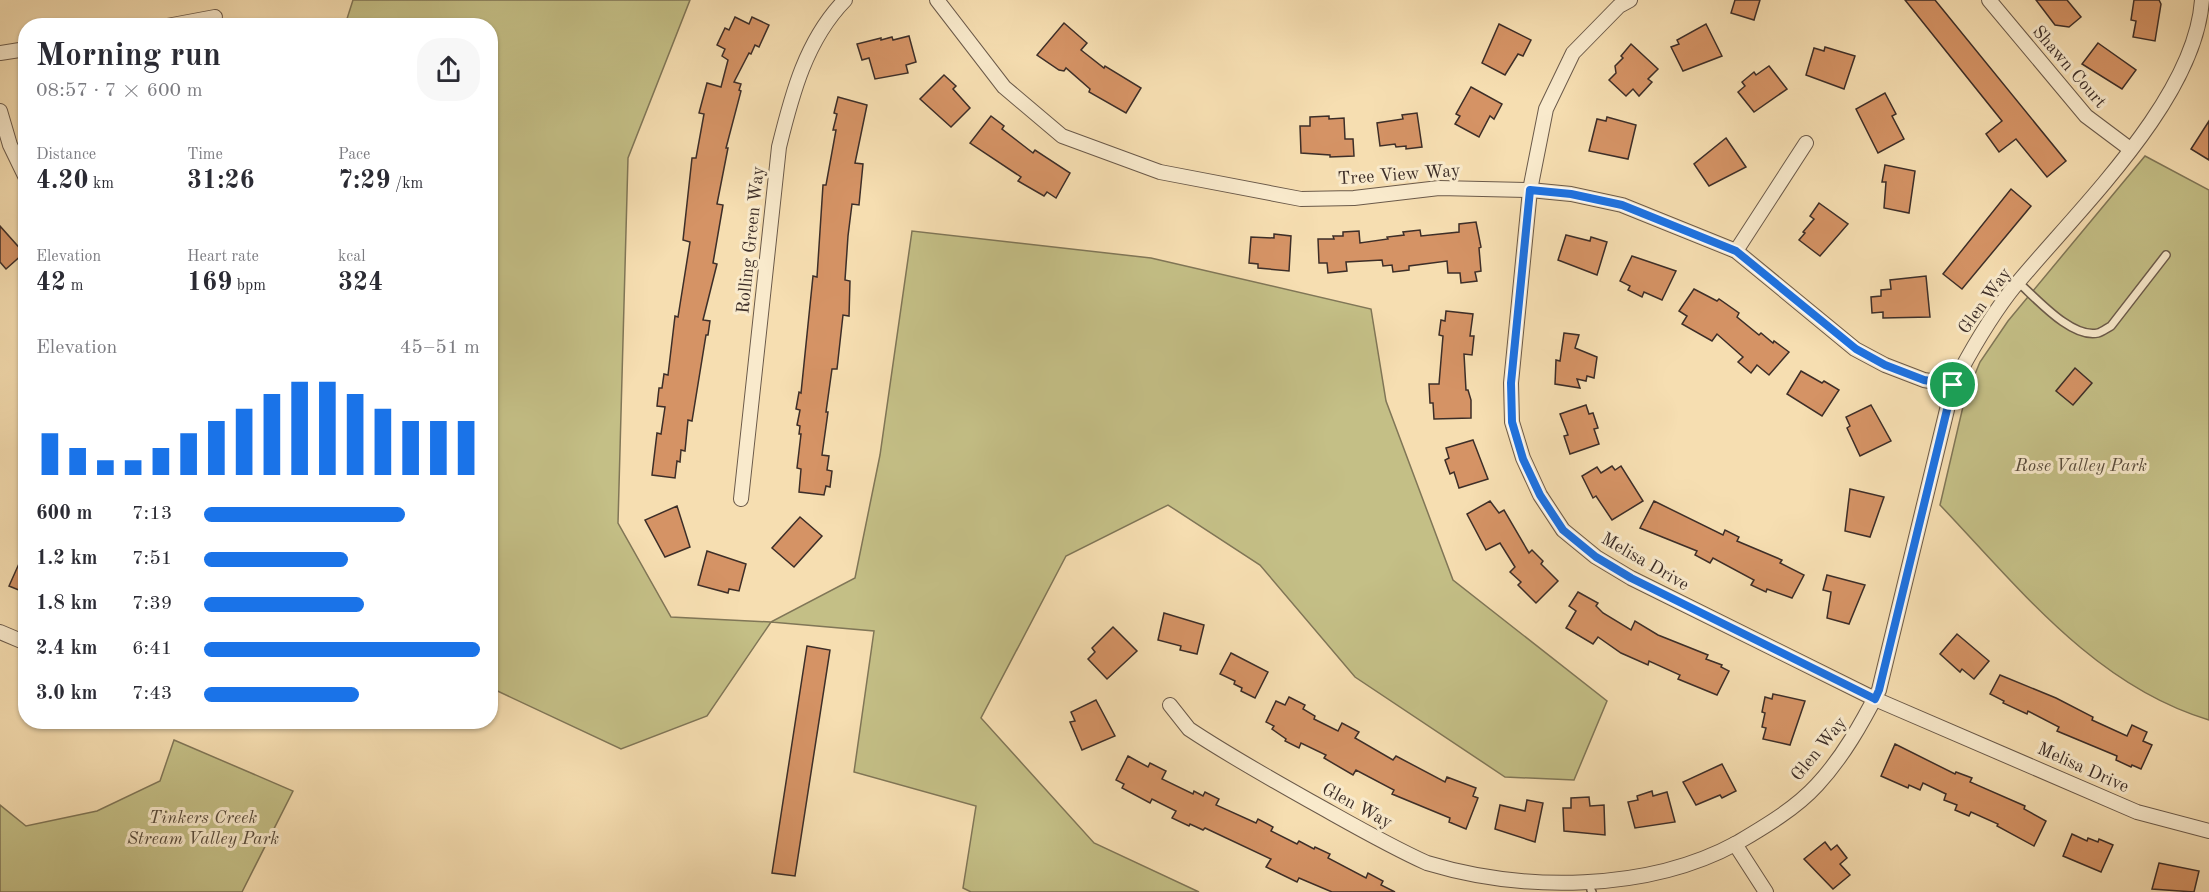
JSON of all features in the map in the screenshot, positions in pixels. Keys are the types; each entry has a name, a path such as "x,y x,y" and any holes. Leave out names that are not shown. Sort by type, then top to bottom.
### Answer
{"street":[{"name":"Rolling Green Way","path":"741,499 779,147 793,93 813,44 845,0"},
{"name":"Tree View Way","path":"937,0 1004,87 1062,136 1160,172 1301,198 1354,198 1439,188 1530,190 1571,194 1622,205 1736,251 1856,349 1885,365 1924,380 1953,385"},
{"name":"Melisa Drive","path":"1630,0 1619,6 1573,53 1546,109 1530,190 1511,383 1512,422 1523,459 1540,495 1563,530 1596,557 1631,578 1875,699 2137,812 2209,831"},
{"name":"Shawn Court","path":"1989,0 2086,116 2130,149"},
{"name":"Glen Way","path":"1170,705 1189,729 1354,826 1428,864 1488,882 1567,891 1592,891 1630,886 1708,861 1770,823 1817,786 1860,728 1879,690 1953,385 1970,350 2019,283 2130,149 2169,93 2200,24 2202,0"},
{"path":"0,53 18,50"},
{"path":"0,111 10,145 18,162"},
{"path":"1736,251 1806,143"},
{"path":"0,632 18,640"},
{"path":"1735,844 1766,892"}],"lane":[{"path":"2019,283 2056,316 2081,333 2099,333 2111,326 2166,255"}],"green space":[{"path":"353,0 690,0 628,158 618,523 671,617 771,622 707,716 621,749 498,691 498,18 347,18"},
{"name":"Rose Valley Park","path":"2145,156 2209,190 2209,720 2168,704 2130,684 2095,659 2030,601 1940,505 1965,398 1980,362 2008,321"},
{"path":"912,231 1151,258 1371,309 1386,401 1453,580 1607,701 1574,780 1505,777 1355,677 1260,565 1168,505 1066,556 981,718 1094,843 1199,892 971,892 963,888 976,806 854,772 874,631 771,622 855,578 880,455"},
{"name":"Tinkers Creek Stream Valley Park","path":"174,740 293,791 242,892 0,892 0,805 26,826 97,811 160,781"}],"building":[{"path":"1735,0 1760,0 1754,20 1731,13"},
{"path":"1905,0 1935,0 2066,161 2047,177 2016,139 1999,152 1986,134 2002,121"},
{"path":"2036,0 2067,0 2081,17 2069,27 2055,25"},
{"path":"2134,0 2159,0 2161,4 2155,41 2133,37 2136,21 2131,20"},
{"path":"735,17 749,24 752,17 769,25 759,47 755,45 751,54 749,53 734,82 741,84 739,90 741,91 726,148 728,148 717,204 723,205 713,263 717,264 703,320 710,321 692,421 688,420 685,451 681,450 675,478 652,475 657,433 661,434 665,407 657,406 659,388 662,388 664,374 668,375 675,316 678,317 690,242 683,240 692,158 696,158 704,114 699,113 707,83 721,87 728,60 722,56 725,49 717,45 725,28 729,30"},
{"path":"1064,23 1087,43 1081,50 1104,68 1105,66 1141,88 1126,113 1089,92 1090,89 1066,68 1064,71 1059,70 1037,55"},
{"path":"1499,24 1531,40 1523,56 1518,54 1505,75 1482,63"},
{"path":"1706,24 1722,56 1683,71 1671,47 1679,44 1677,40"},
{"path":"909,36 916,62 906,65 908,73 875,79 869,58 862,60 857,44 881,38 881,40 892,37 893,40"},
{"path":"2098,43 2136,70 2122,89 2082,64"},
{"path":"1631,44 1658,69 1648,79 1652,82 1639,96 1633,89 1626,96 1609,80 1616,73 1615,66"},
{"path":"1825,47 1855,56 1844,89 1806,75 1814,48 1824,51"},
{"path":"1769,66 1787,89 1754,112 1738,92 1745,86 1742,82 1754,72 1756,75"},
{"path":"944,75 956,86 953,89 970,108 951,127 920,99"},
{"path":"1471,87 1502,104 1494,119 1490,116 1479,137 1455,124 1460,116 1456,114"},
{"path":"1885,93 1896,114 1892,116 1904,139 1878,153 1856,109"},
{"path":"838,97 867,105 855,163 863,164 859,205 852,204 848,236 845,280 850,281 849,316 843,315 837,369 832,369 826,412 828,412 822,455 829,456 827,470 832,471 830,487 826,486 824,495 799,492 801,469 797,468 801,434 799,434 800,426 797,425 800,410 796,409 799,392 801,393 813,276 817,277 823,185 826,185 836,130 833,130 837,114 834,113"},
{"path":"1417,113 1422,147 1406,149 1406,146 1396,147 1395,144 1380,146 1377,123 1403,119 1402,115"},
{"path":"991,116 1004,126 1002,129 1033,153 1035,150 1070,173 1056,198 1047,192 1044,196 1018,181 1021,177 970,143"},
{"path":"1329,116 1329,119 1344,118 1345,139 1353,139 1354,156 1330,157 1330,155 1301,153 1300,126 1310,126 1310,117"},
{"path":"1607,117 1636,125 1628,159 1589,151 1597,119 1606,121"},
{"path":"2209,121 2209,160 2191,149"},
{"path":"1726,138 1746,167 1709,186 1694,164"},
{"path":"1885,165 1915,171 1909,213 1884,208 1886,182 1882,182"},
{"path":"2011,189 2031,206 1962,289 1943,274"},
{"path":"1819,203 1848,224 1820,256 1799,240 1814,219 1810,216"},
{"path":"1476,222 1481,247 1479,248 1481,271 1475,272 1477,281 1461,283 1460,273 1448,273 1447,261 1409,266 1409,270 1393,272 1392,265 1383,266 1382,260 1346,262 1347,271 1328,273 1327,263 1319,263 1318,239 1334,239 1333,236 1343,236 1343,232 1359,231 1360,243 1388,239 1387,237 1404,235 1403,232 1420,230 1421,236 1459,232 1459,224"},
{"path":"0,226 18,246 18,258 6,269 0,262"},
{"path":"1274,234 1291,236 1289,271 1258,268 1258,264 1249,263 1251,237 1274,238"},
{"path":"1566,235 1590,241 1591,237 1607,242 1597,275 1558,260"},
{"path":"1632,256 1676,271 1662,300 1644,292 1642,297 1628,290 1630,286 1620,281"},
{"path":"1926,276 1930,317 1883,318 1883,312 1872,313 1871,297 1881,296 1881,290 1891,289 1890,280"},
{"path":"1694,289 1717,301 1719,299 1739,313 1737,317 1759,335 1761,333 1789,352 1769,375 1757,365 1751,373 1738,362 1743,357 1717,334 1712,341 1682,324 1687,316 1679,311"},
{"path":"1446,311 1473,314 1470,336 1474,336 1472,355 1464,354 1466,390 1471,400 1471,418 1434,419 1433,403 1430,403 1429,384 1439,384 1443,336 1439,335 1441,320 1445,321"},
{"path":"1564,333 1579,335 1575,348 1597,357 1594,378 1587,376 1586,381 1577,379 1580,388 1555,384 1556,360 1560,361"},
{"path":"2075,368 2092,383 2073,405 2056,391"},
{"path":"1801,371 1839,390 1822,416 1787,394"},
{"path":"1586,405 1589,414 1593,413 1598,428 1594,429 1599,444 1570,454 1564,436 1568,435 1560,414"},
{"path":"1871,405 1891,441 1860,456 1847,428 1850,426 1846,417"},
{"path":"1473,440 1488,479 1459,488 1454,472 1450,474 1445,460 1449,458 1446,448"},
{"path":"1612,466 1615,470 1621,466 1643,501 1612,520 1596,496 1593,498 1582,476 1597,467 1601,473"},
{"path":"1850,489 1884,497 1870,537 1845,531"},
{"path":"1490,501 1499,513 1504,510 1529,553 1532,550 1543,561 1541,564 1558,581 1536,603 1518,585 1521,582 1510,572 1515,567 1500,543 1486,550 1467,514"},
{"path":"1654,501 1723,535 1725,530 1739,537 1737,541 1782,560 1780,563 1804,575 1792,598 1767,589 1766,592 1751,585 1754,580 1713,558 1710,563 1695,555 1697,551 1640,528"},
{"path":"677,506 690,547 665,557 645,520"},
{"path":"800,517 822,536 794,567 772,548"},
{"path":"707,551 746,564 739,591 729,589 728,593 698,585"},
{"path":"18,566 18,590 9,586"},
{"path":"1827,575 1865,585 1849,624 1827,618 1831,592 1823,590"},
{"path":"1578,592 1598,603 1596,606 1603,613 1631,630 1635,621 1658,635 1708,655 1706,659 1722,665 1721,667 1729,671 1717,695 1678,679 1680,675 1649,661 1648,665 1621,653 1598,637 1593,644 1566,628 1576,611 1569,606"},
{"path":"1164,613 1204,625 1197,654 1180,650 1181,646 1158,640"},
{"path":"1113,627 1137,651 1107,679 1088,659 1095,652 1092,648"},
{"path":"1957,634 1989,661 1974,679 1962,669 1960,672 1940,654"},
{"path":"807,646 830,650 795,876 772,873"},
{"path":"1231,653 1268,672 1255,698 1241,691 1242,688 1234,684 1235,681 1220,674"},
{"path":"2000,675 2056,698 2093,717 2092,720 2127,736 2132,725 2147,732 2143,741 2152,745 2141,769 2132,765 2131,767 2116,760 2117,756 2057,731 2059,727 2028,711 2027,714 2003,703 2004,701 1990,694"},
{"path":"1773,694 1805,701 1790,745 1763,739 1766,728 1762,727 1765,697 1772,699"},
{"path":"1289,697 1305,705 1303,709 1315,716 1314,719 1338,731 1342,723 1359,732 1355,738 1393,760 1396,756 1445,782 1447,777 1476,788 1473,796 1478,798 1466,829 1449,822 1450,818 1392,794 1394,790 1356,770 1353,775 1324,758 1326,755 1301,743 1299,748 1285,741 1286,739 1272,729 1274,726 1266,722 1276,701 1285,705"},
{"path":"1096,700 1115,736 1082,750 1070,722 1075,721 1071,712"},
{"path":"1895,744 1955,774 1956,772 1972,778 1970,782 2025,806 2024,809 2046,821 2034,846 1997,826 1998,824 1971,812 1969,816 1955,810 1957,805 1944,800 1946,794 1923,783 1920,790 1909,785 1908,788 1881,776"},
{"path":"1128,756 1148,767 1150,763 1166,771 1162,779 1193,794 1194,791 1203,796 1205,792 1219,799 1216,805 1256,823 1258,819 1273,827 1271,831 1297,844 1299,841 1330,854 1328,858 1366,878 1368,873 1383,881 1381,885 1395,892 1332,892 1299,878 1297,882 1266,867 1271,859 1205,828 1203,830 1190,824 1189,826 1172,818 1176,811 1152,799 1150,803 1122,788 1124,784 1116,780"},
{"path":"1722,764 1736,791 1722,798 1720,795 1696,805 1683,782"},
{"path":"1652,791 1653,796 1667,792 1675,822 1635,828 1628,802 1638,800 1637,796"},
{"path":"1589,797 1590,806 1604,805 1605,835 1564,831 1563,808 1571,808 1571,798"},
{"path":"1527,800 1543,803 1535,842 1495,829 1500,805 1525,811"},
{"path":"2072,834 2087,841 2088,838 2098,842 2099,839 2113,845 2101,872 2063,856"},
{"path":"1825,842 1831,850 1837,845 1847,858 1840,864 1850,875 1833,889 1804,859"},
{"path":"2159,863 2199,871 2194,892 2152,889"}],"route":[{"path":"1530,190 1571,194 1622,205 1736,251 1856,349 1885,365 1924,380 1953,385 1875,699 1756,642 1631,578 1596,557 1563,530 1540,495 1523,459 1512,422 1511,383 1530,190"}]}
